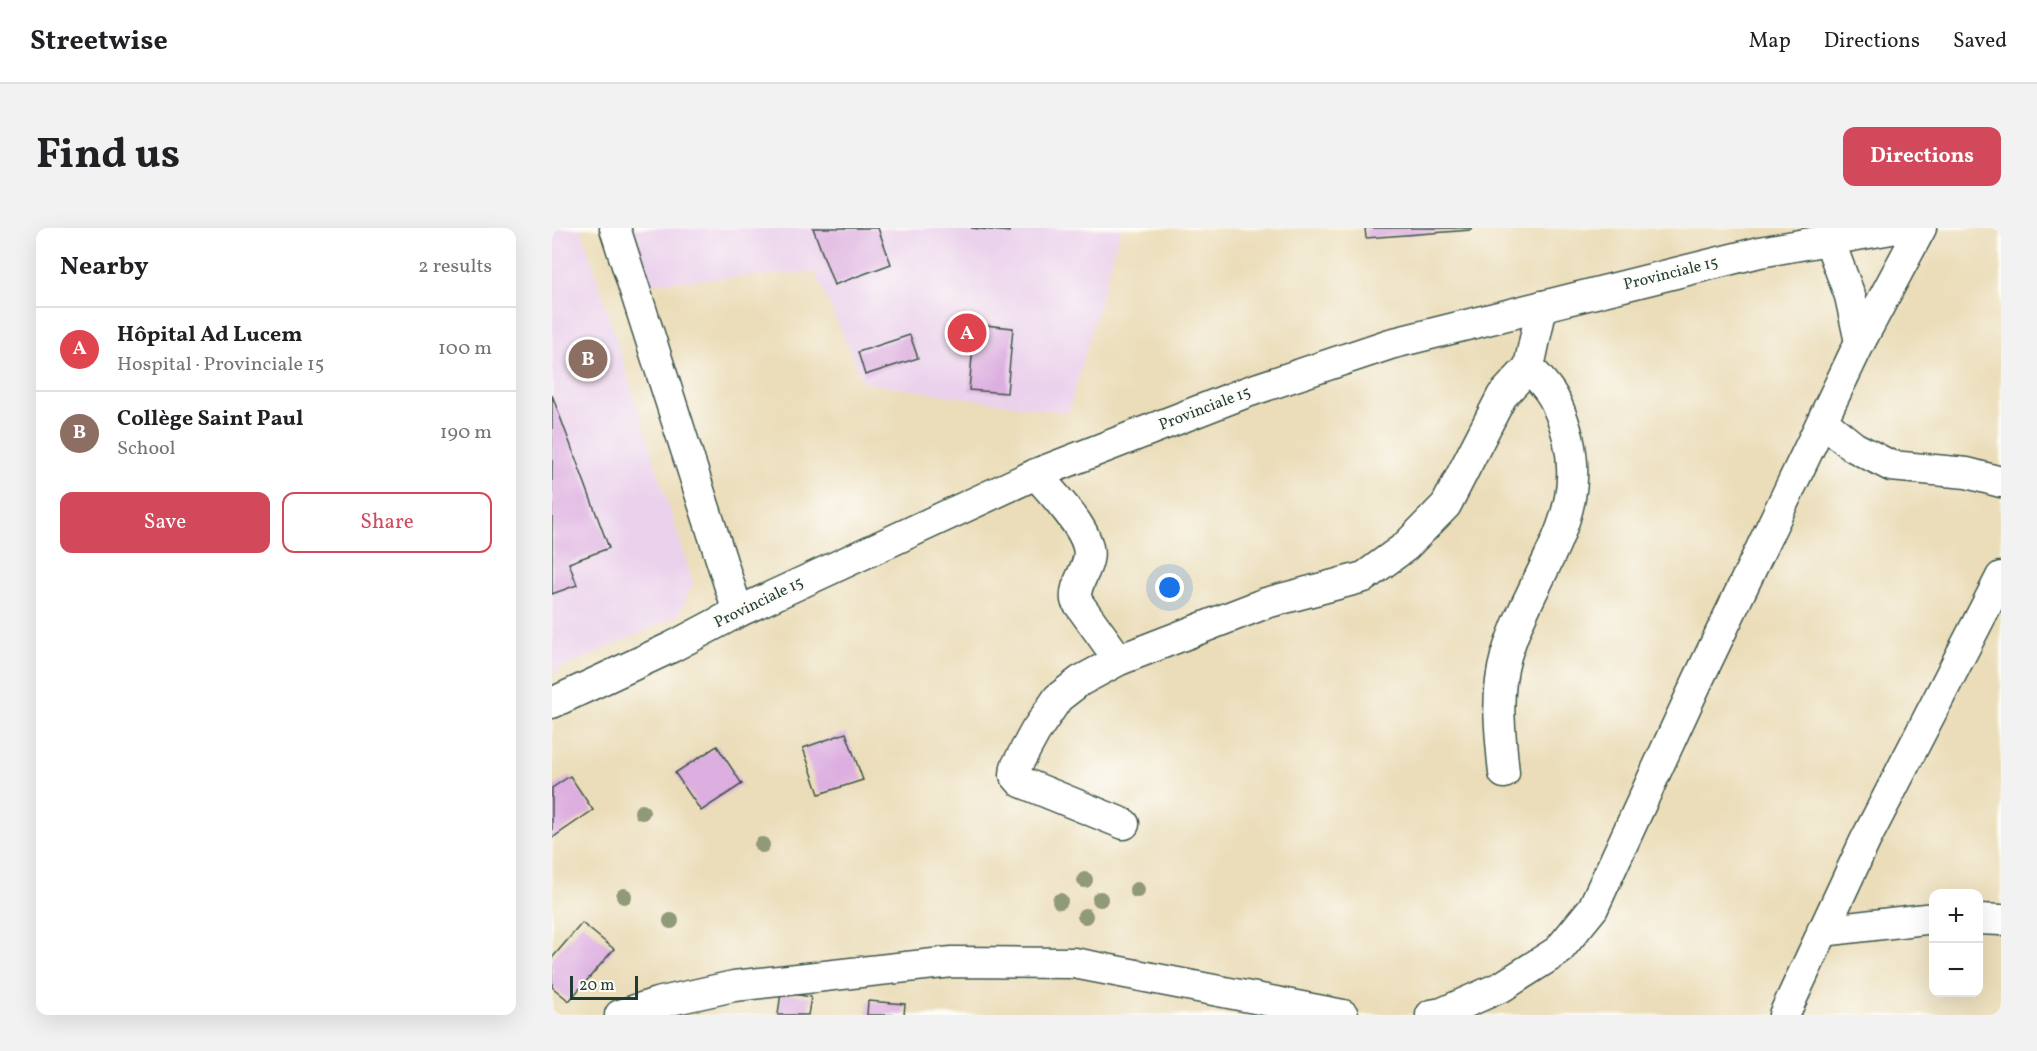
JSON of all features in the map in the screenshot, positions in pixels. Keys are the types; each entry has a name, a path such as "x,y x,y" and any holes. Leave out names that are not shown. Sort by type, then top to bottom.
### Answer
{"street":[{"path":"615,228 738,612"},
{"name":"Provinciale 15","path":"552,703 672,647 738,612 1036,474 1247,392 1390,344 1542,306 1762,240 1829,240 1897,228"},
{"path":"1431,1015 1442,1013 1503,986 1558,951 1593,908 1698,680 1860,342 1921,228"},
{"path":"1829,240 1850,296 1860,342"},
{"path":"1124,824 1028,786 1015,775 1016,767 1035,732 1058,699 1080,681 1119,660 1266,603 1364,577 1405,547 1446,504 1502,396 1529,367 1542,306"},
{"path":"1504,773 1497,709 1506,656 1518,622 1558,540 1573,491 1572,458 1556,401 1529,367"},
{"path":"1823,422 1854,447 1891,466 1966,473 2001,482"},
{"path":"1036,474 1084,534 1089,551 1075,592 1076,600 1119,660"},
{"path":"1784,1015 1870,831 2001,577"},
{"path":"1822,931 1929,919"},
{"path":"1983,919 2001,920"},
{"path":"620,1015 657,1003 734,986 952,962 1074,963 1343,1015"}],"shaded area":[{"path":"552,228 581,228 693,583 679,615 552,673"},
{"path":"629,228 1121,228 1068,413 864,383 815,272 647,283"}],"building":[{"path":"813,228 878,228 891,264 834,285"},
{"path":"971,228 1009,228 1009,232"},
{"path":"1365,228 1471,228 1471,230 1366,238"},
{"path":"975,324 1013,328 1007,393 969,390"},
{"path":"910,335 918,358 865,375 858,352"},
{"path":"552,395 609,548 569,563 577,585 552,594"},
{"path":"846,733 863,780 819,794 803,748"},
{"path":"717,746 742,784 701,811 675,773"},
{"path":"570,776 593,810 552,838 552,788"},
{"path":"582,923 614,949 569,1001 552,987 552,958"},
{"path":"781,992 811,997 808,1015 778,1015"},
{"path":"868,1001 905,1004 904,1015 867,1015"}],"place":[{"name":"Hôpital Ad Lucem","path":"967,333"},
{"name":"Collège Saint Paul","path":"588,359"}]}
